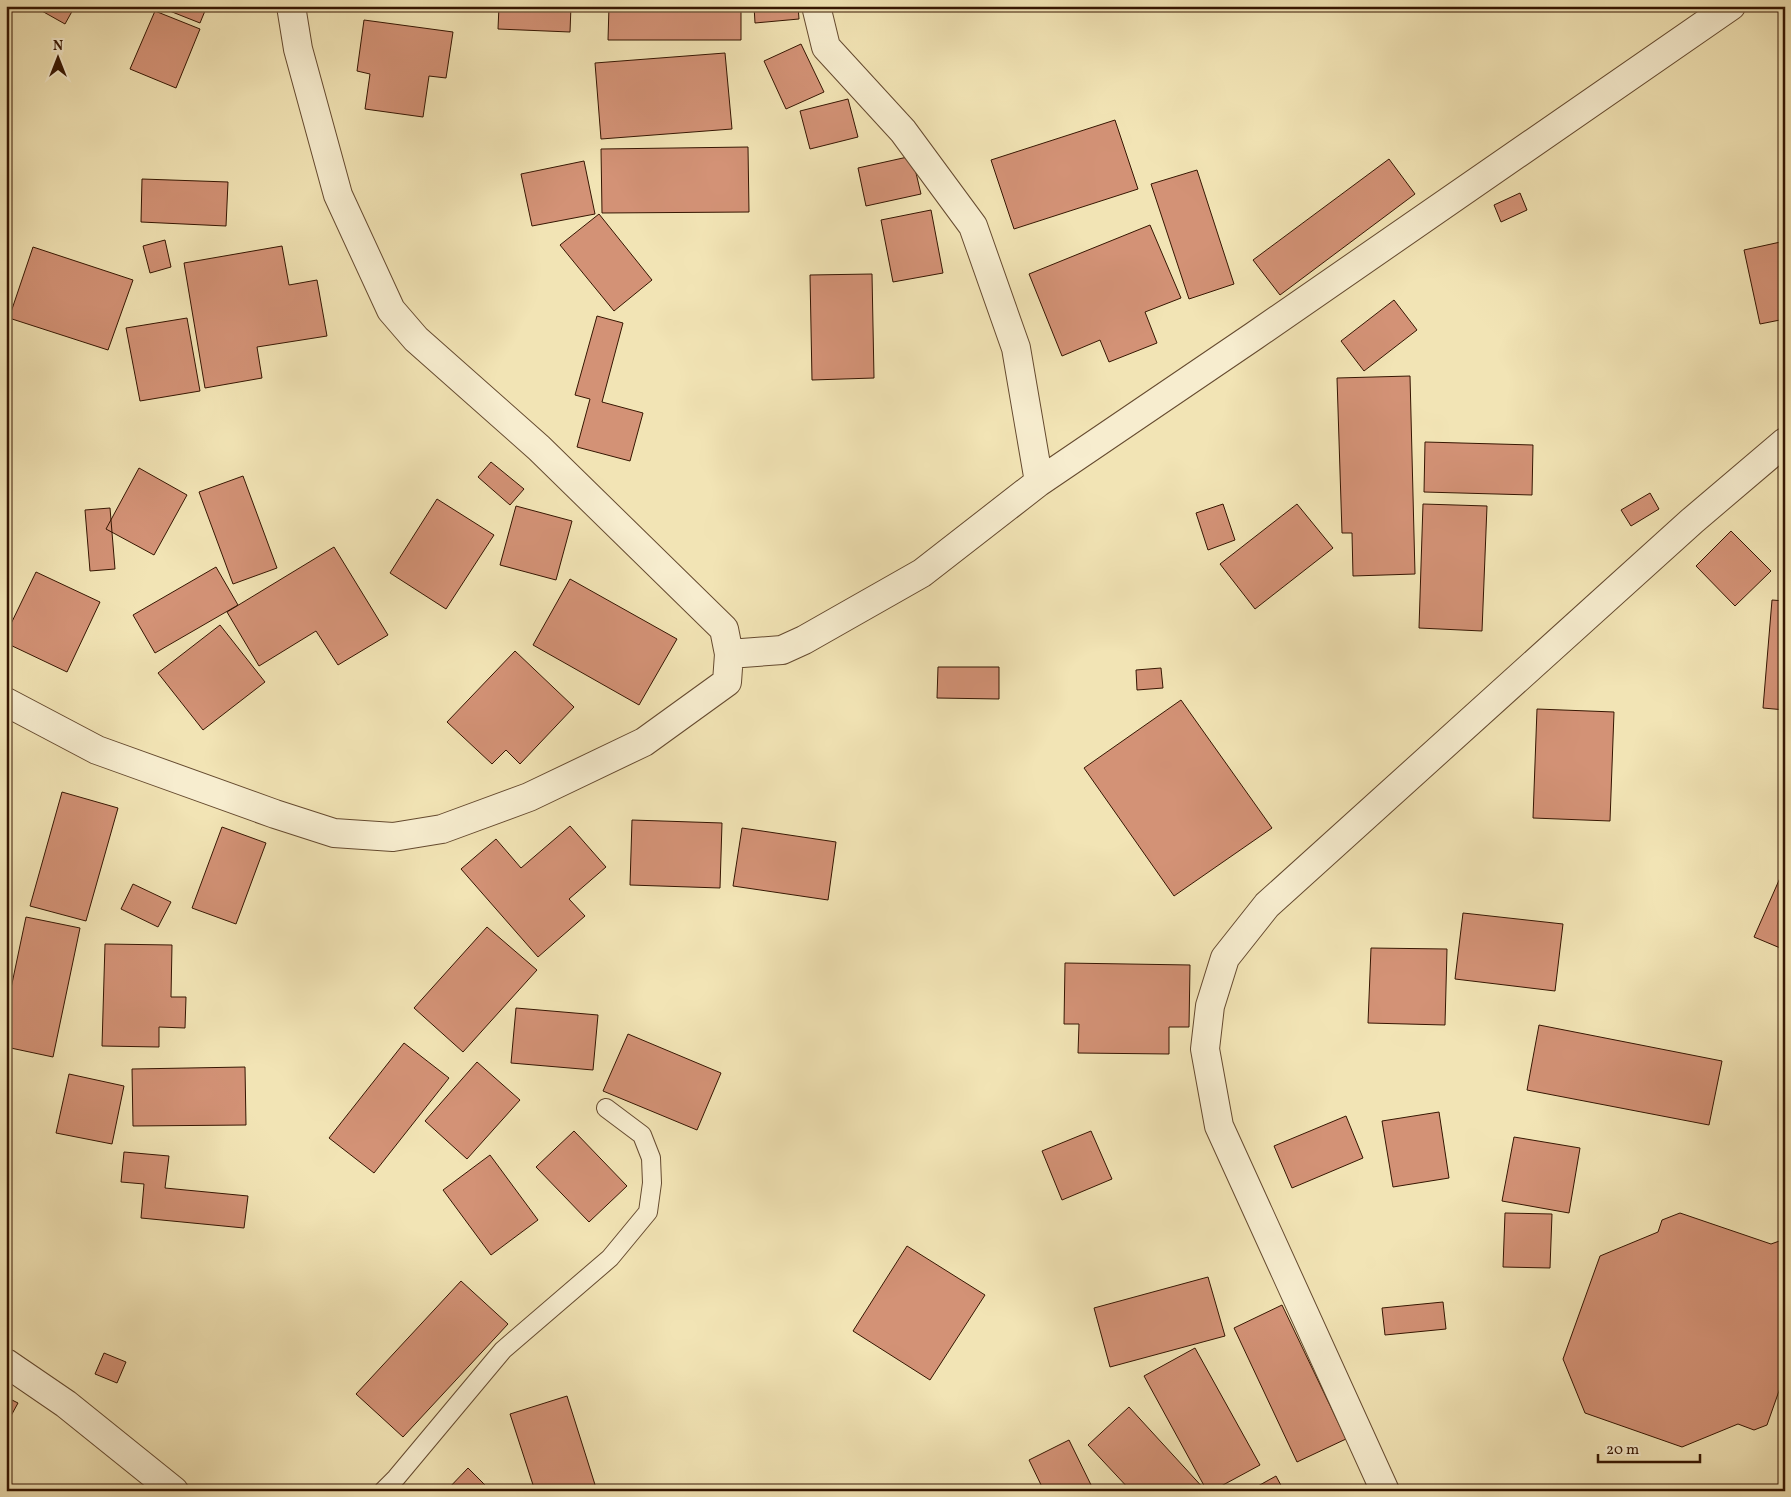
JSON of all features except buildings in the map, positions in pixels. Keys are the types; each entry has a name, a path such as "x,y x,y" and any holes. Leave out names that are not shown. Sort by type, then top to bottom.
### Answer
{"street":[{"path":"6,702 97,750 275,814 334,832 393,837 442,829 529,797 644,742 727,682 730,654 724,629 539,448 416,338 391,310 338,195 298,49 292,6"},
{"path":"816,6 826,47 903,131 973,226 1016,348 1039,482"},
{"path":"730,654 782,650 804,640 922,573 1039,482 1254,336 1731,6"},
{"path":"1385,1491 1219,1126 1205,1049 1210,1006 1225,958 1266,905 1692,521 1785,442"},
{"path":"6,1363 66,1404 174,1491"}],"lane":[{"path":"383,1491 503,1350 610,1258 648,1212 652,1183 651,1158 642,1135 606,1108"}]}
